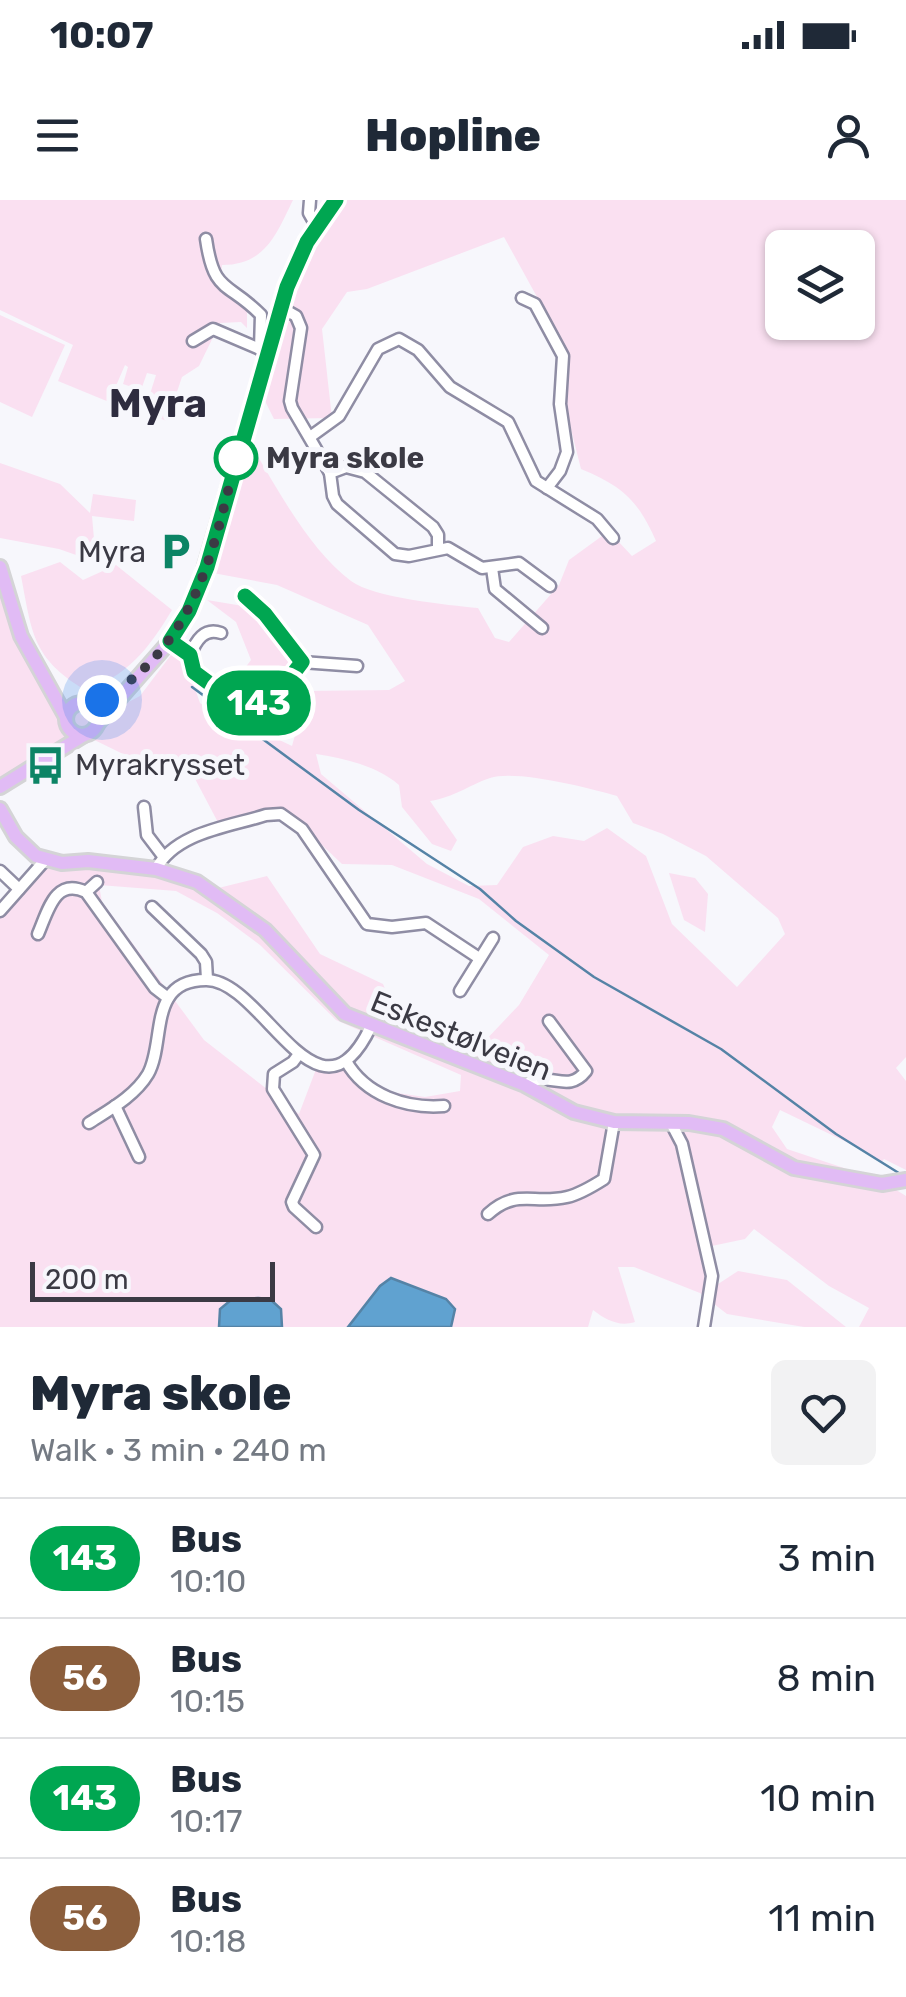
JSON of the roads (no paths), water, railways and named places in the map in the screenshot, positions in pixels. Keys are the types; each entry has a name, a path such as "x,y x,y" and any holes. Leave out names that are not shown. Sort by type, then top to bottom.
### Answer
{"main road":[{"path":"0,788 92,732 170,641 189,611 207,567 263,352 294,269 336,200"},
{"path":"0,567 21,636 67,721 78,735 84,735"},
{"path":"35,662 62,693 96,710 98,723"},
{"path":"27,772 58,741 80,703 102,700 132,683"},
{"path":"0,809 16,836 36,856 46,859"},
{"name":"Eskestølveien","path":"46,859 160,863 197,882 250,918 334,1006 357,1021 428,1044 525,1085 574,1112 614,1122 723,1128 794,1168 882,1184 905,1181"}],"street":[{"path":"310,200 309,214 317,226"},
{"path":"193,341 213,329 263,352 261,315 216,280 206,239"},
{"path":"522,298 535,304 563,356 560,404 568,442 564,460 546,488"},
{"path":"280,308 296,316 301,328 290,400 330,473 332,496 337,504 395,554 456,551 482,568 520,563 550,586"},
{"path":"310,437 339,416 378,349 399,339 418,350 450,387 508,422 531,473 546,488 597,519 613,538"},
{"path":"330,473 346,467 365,472 433,528 438,535 438,550"},
{"path":"492,568 494,589 542,628"},
{"path":"245,596 265,614 302,662 357,666"},
{"path":"190,655 205,632 221,633"},
{"path":"170,641 190,655 194,672 249,708 290,678 302,662"},
{"path":"144,808 147,835 160,863 179,842 266,815 281,814 302,829 368,924 426,924 480,958"},
{"path":"0,911 46,859"},
{"path":"0,871 19,889"},
{"path":"86,892 97,882"},
{"path":"38,934 57,893 76,887 86,892 155,988 168,998"},
{"path":"152,906 206,962 207,980"},
{"path":"460,991 492,938"},
{"path":"89,1123 115,1106 148,1075 158,1021 168,998 181,988 207,980 235,992 299,1054 316,1064 346,1061 362,1045 371,1026"},
{"path":"525,1085 544,1077 568,1084 579,1080 586,1071 549,1021"},
{"path":"299,1054 272,1080 273,1089 314,1155 292,1202 316,1228"},
{"path":"346,1061 368,1088 424,1107 444,1106"},
{"path":"115,1106 139,1158"},
{"path":"488,1214 503,1200 567,1197 604,1178 614,1122"},
{"path":"671,1123 682,1144 712,1276 704,1327"}],"water":[{"path":"391,1278 446,1299 455,1309 451,1327 348,1327"},
{"path":"270,1299 281,1309 282,1327 219,1327 220,1309 231,1300"}],"waterway":[{"path":"192,687 359,810 480,889 516,921 594,977 721,1049 836,1134 902,1175"}],"place":[{"name":"Myra skole","path":"236,458"},
{"name":"Myra","path":"176,552"},
{"name":"Myrakrysset","path":"45,765"}],"district":[{"name":"Myra","path":"158,403"}]}
